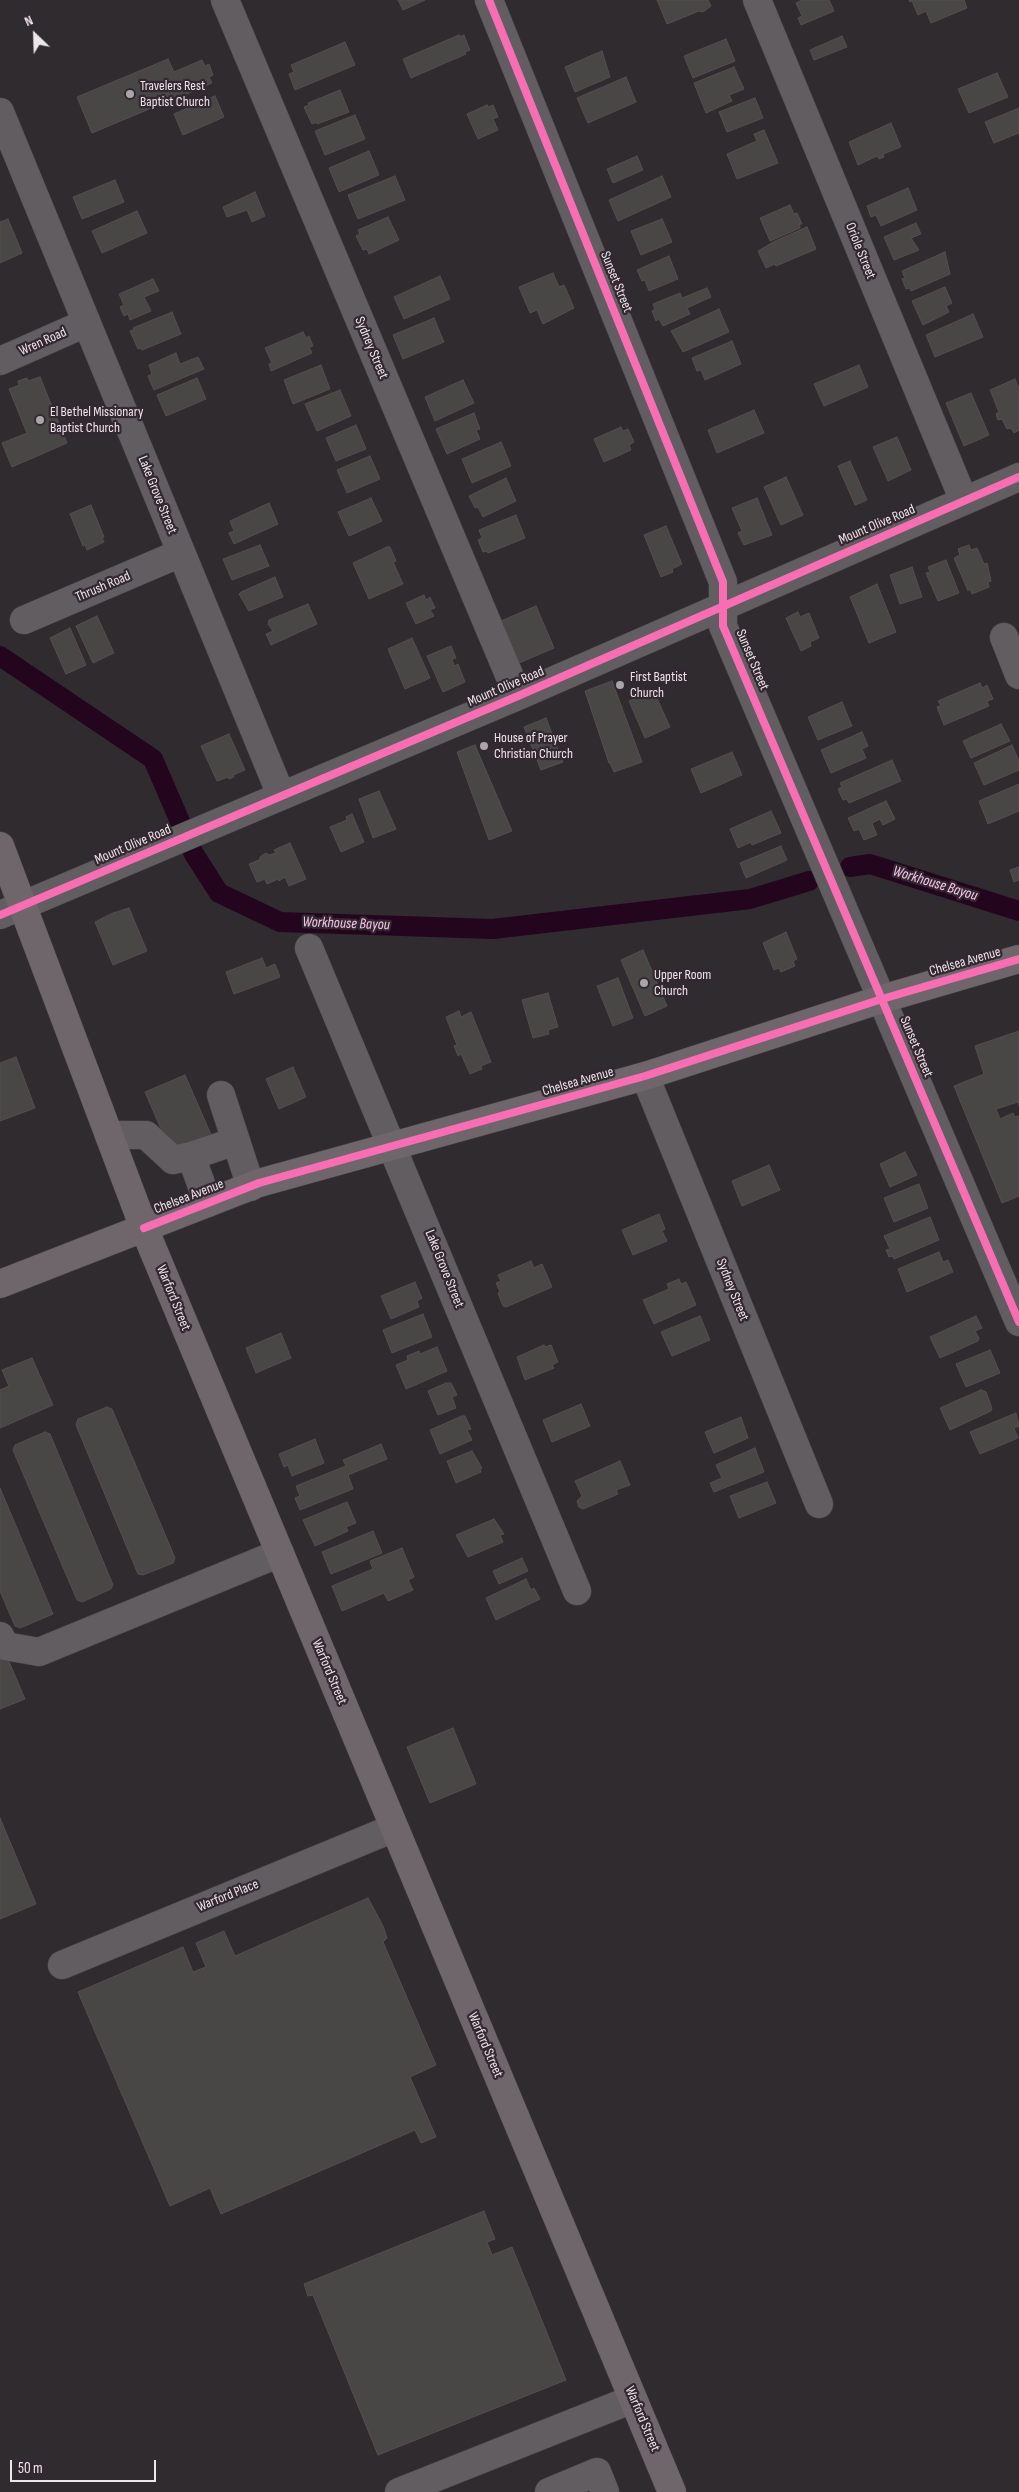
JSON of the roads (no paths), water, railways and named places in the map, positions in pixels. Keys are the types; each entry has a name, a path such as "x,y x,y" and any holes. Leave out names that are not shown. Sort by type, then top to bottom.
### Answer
{"main road":[{"name":"Warford Street","path":"0,846 12,911 109,1135 144,1228 672,2492"},
{"name":"Chelsea Avenue","path":"0,1284 251,1187 645,1076 882,999 1019,960"}],"street":[{"name":"Sydney Street","path":"225,0 518,696"},
{"name":"Sunset Street","path":"489,0 723,582 723,626 1019,1322"},
{"name":"Oriole Street","path":"757,0 964,501"},
{"name":"Lake Grove Street","path":"0,112 281,795"},
{"name":"Wren Road","path":"0,361 86,323"},
{"name":"Mount Olive Road","path":"12,911 170,842 518,696 1019,477"},
{"name":"Thrush Road","path":"24,620 181,553"},
{"path":"1004,637 1019,674"},
{"name":"Lake Grove Street","path":"309,948 394,1147 577,1591"},
{"name":"Sydney Street","path":"645,1076 820,1504"},
{"path":"221,1095 251,1187"},
{"path":"109,1135 146,1135 173,1160 236,1141"},
{"path":"191,1156 208,1203"},
{"path":"0,1636 5,1646 39,1652 280,1553"},
{"name":"Warford Place","path":"62,1965 394,1828"},
{"path":"399,2492 634,2399"},
{"path":"549,2492 597,2472 605,2492"}],"waterway":[{"name":"Workhouse Bayou","path":"0,656 153,759 194,854 219,893 280,922 493,929 750,899 809,881"},
{"name":"Workhouse Bayou","path":"850,867 870,864 1019,911"}],"place":[{"name":"Travelers Rest Baptist Church","path":"130,94"},
{"name":"El Bethel Missionary Baptist Church","path":"40,420"},
{"name":"First Baptist Church","path":"620,685"},
{"name":"House of Prayer Christian Church","path":"484,746"},
{"name":"Upper Room Church","path":"644,983"}]}
